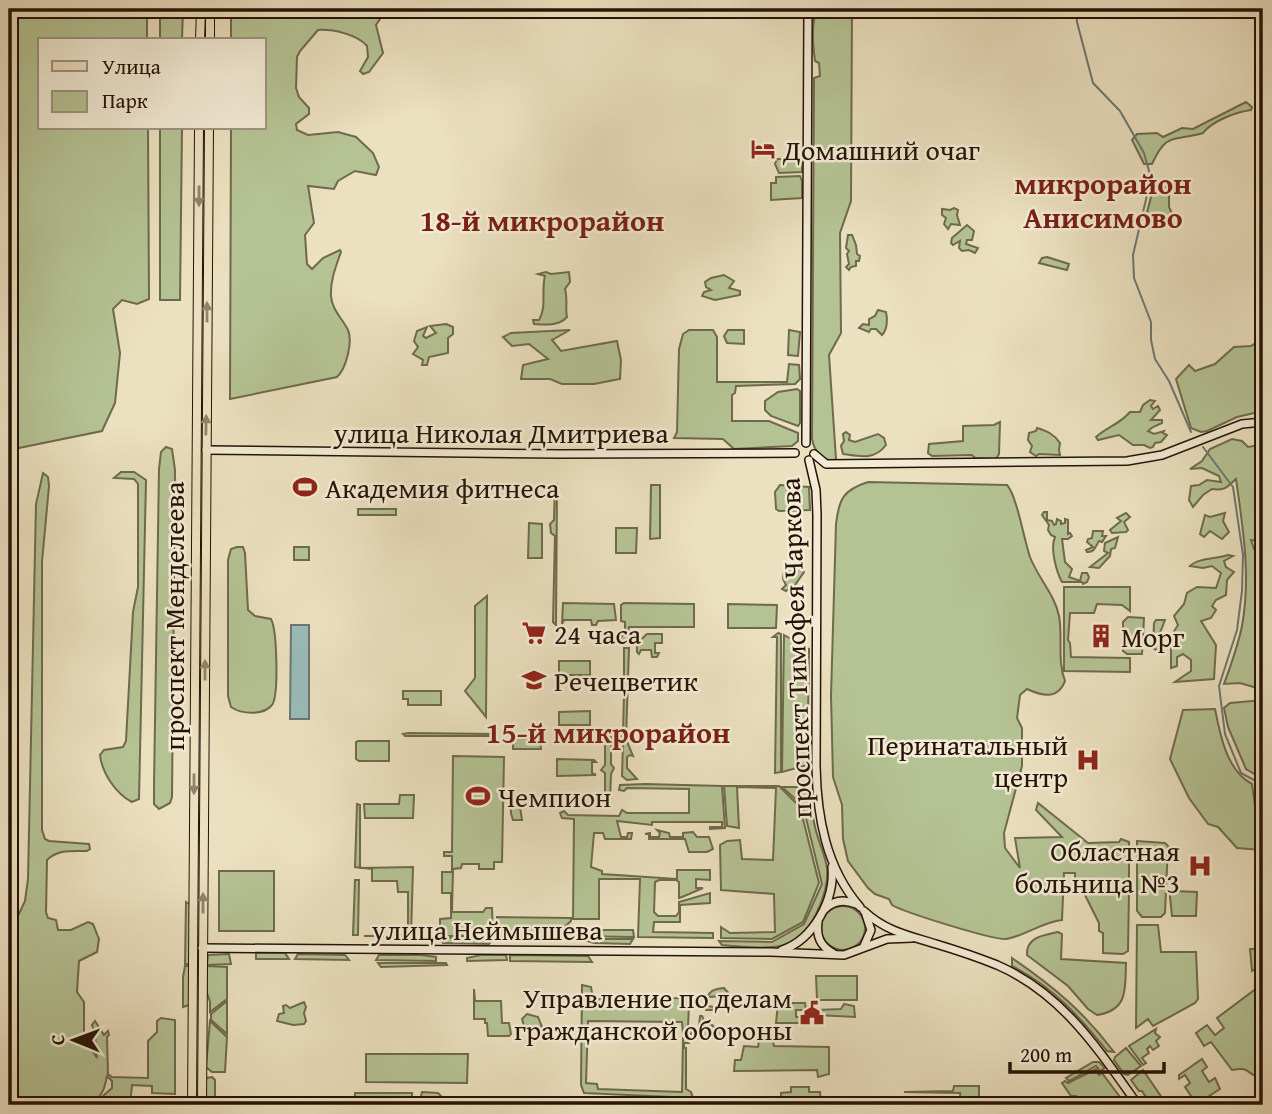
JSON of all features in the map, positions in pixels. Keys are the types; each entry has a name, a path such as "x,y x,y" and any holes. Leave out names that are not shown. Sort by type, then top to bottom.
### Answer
{"main road":[{"path":"200,38 201,9"},
{"path":"210,9 210,38"},
{"name":"проспект Тимофея Чаркова","path":"806,443 808,9"},
{"name":"проспект Менделеева","path":"200,130 198,948 202,1105"},
{"name":"проспект Менделеева","path":"198,859 209,130"},
{"path":"811,457 813,447 806,443 798,445 795,453 800,460 811,457 826,464 1127,461 1162,456 1242,424 1263,422"},
{"name":"улица Николая Дмитриева","path":"206,450 561,454 795,453"},
{"name":"проспект Тимофея Чаркова","path":"811,457 817,499 817,785 821,821 830,856 842,884 862,909"},
{"path":"830,856 831,886 817,931 821,943 828,950 840,955 882,941 912,938"},
{"path":"771,952 794,945 833,903 843,901 862,909 881,924 912,938 995,965 1038,988 1064,1009 1085,1033 1139,1105"},
{"path":"858,950 866,944 870,935 870,923 862,909"},
{"name":"проспект Менделеева","path":"192,1105 198,948"},
{"name":"улица Неймышева","path":"198,948 771,952 840,955"}],"green space":[{"path":"9,9 147,9 147,38 38,38 38,130 148,130 149,299 137,304 122,300 113,309 120,353 115,403 102,431 9,450"},
{"path":"160,9 183,9 182,38 160,38"},
{"path":"231,9 387,9 376,25 383,53 369,72 363,74 360,71 368,57 367,46 351,35 337,31 318,30 297,57 296,88 299,97 309,108 309,114 296,124 297,130 308,135 338,132 356,137 373,153 379,167 376,175 355,171 338,181 334,189 308,186 314,223 305,235 307,264 312,269 323,258 340,250 341,252 332,279 331,296 333,306 348,330 349,348 346,362 337,377 230,399 231,130 266,130 266,38 231,38"},
{"path":"818,9 852,9 851,201 840,233 841,333 829,355 834,461 819,454 812,439 814,78 820,76 819,63 815,61 813,34"},
{"path":"1246,102 1252,107 1251,110 1225,118 1203,133 1167,142 1152,164 1144,164 1132,140 1137,134 1157,133 1163,137 1182,128 1193,129"},
{"path":"160,130 182,130 180,300 160,300"},
{"path":"777,159 800,159 802,172 779,173 775,164"},
{"path":"800,176 802,198 771,200 771,183 776,183 776,177"},
{"path":"1160,187 1169,187 1169,207 1174,218 1160,220 1159,228 1151,229 1146,226 1150,220 1145,220 1152,193"},
{"path":"942,209 958,210 960,225 951,224 948,229 944,224 946,218 942,215"},
{"path":"967,225 974,231 972,240 967,240 966,244 978,248 975,253 962,251 959,248 960,241 953,245 951,243 952,238"},
{"path":"848,235 852,235 860,256 856,266 849,270 846,267 849,264 849,251 846,248"},
{"path":"1042,258 1069,264 1067,270 1039,263"},
{"path":"569,272 570,282 565,289 567,317 548,325 534,324 533,320 539,320 543,304 545,276 538,274"},
{"path":"724,275 734,281 729,288 740,291 740,295 715,300 702,296 704,292 711,290 706,287 705,282"},
{"path":"878,310 886,312 887,315 886,328 882,335 876,329 869,332 859,328 863,324 869,325 869,319 875,316"},
{"path":"446,324 453,327 453,334 448,338 448,353 429,357 427,365 422,365 423,360 413,354 418,347 414,341 417,331 427,327 423,336 426,338 436,333 430,326"},
{"path":"570,330 552,340 561,351 617,341 621,360 620,379 594,384 562,384 550,379 521,379 523,365 548,359 529,344 512,346 503,337 511,333"},
{"path":"689,330 713,330 717,337 717,382 787,382 789,364 799,365 800,379 795,384 736,386 732,395 732,421 769,421 798,433 798,441 792,446 734,449 723,439 674,438 677,432 679,349 683,334"},
{"path":"728,330 744,330 744,344 727,343 724,336"},
{"path":"789,330 800,332 798,356 788,355"},
{"path":"1263,338 1263,411 1237,417 1207,431 1191,428 1176,379 1189,365 1195,371 1215,364 1234,347 1251,346"},
{"path":"797,389 800,391 798,426 771,416 765,410 765,401 778,392"},
{"path":"1150,400 1155,401 1151,406 1153,409 1158,406 1160,410 1151,420 1162,420 1162,423 1148,431 1154,434 1164,431 1167,435 1161,442 1150,448 1133,445 1119,435 1098,440 1096,437 1130,412 1140,412 1143,405"},
{"path":"1000,422 999,454 996,459 975,458 972,455 932,456 928,453 929,444 963,441 963,426 994,425"},
{"path":"1037,428 1050,433 1058,440 1060,455 1036,456 1030,452 1032,446 1028,440 1029,433"},
{"path":"846,432 850,435 849,440 855,442 878,434 884,438 886,445 871,455 843,454 841,446 844,441 843,434"},
{"path":"1232,439 1242,441 1248,447 1259,445 1263,448 1263,542 1251,540 1254,549 1263,548 1263,687 1257,688 1240,683 1224,684 1245,608 1245,552 1236,479 1223,489 1212,489 1193,507 1189,500 1191,486 1207,480 1221,482 1219,476 1202,468 1190,469 1202,461 1210,449"},
{"path":"166,447 172,449 175,470 172,797 170,803 159,809 154,804 154,785 159,469 161,452"},
{"path":"121,472 134,472 146,480 139,799 132,802 111,782 100,755 104,750 123,747 126,741 133,612 138,587 138,484 134,479 114,478"},
{"path":"43,473 48,477 49,486 42,562 42,830 45,839 49,841 89,844 90,849 61,852 47,860 46,912 48,918 56,920 58,930 71,930 88,922 93,924 99,939 97,952 79,961 77,992 84,1002 84,1037 97,1058 92,1025 95,1021 104,1035 108,1031 108,1074 112,1077 148,1078 148,1041 157,1032 157,1021 161,1018 175,1020 175,1094 152,1093 152,1086 132,1085 130,1105 94,1105 102,1102 103,1096 112,1088 112,1081 107,1076 101,1095 89,1103 67,1106 9,1105 9,918 17,918 25,901 28,879 36,504"},
{"path":"868,482 1007,485 1011,491 1030,557 1057,608 1061,665 1065,681 1054,694 1044,695 1027,689 1020,695 1017,718 1022,728 1022,766 1004,833 1005,848 1020,868 1015,838 1062,837 1036,810 1038,803 1088,843 1119,842 1121,839 1129,842 1129,879 1123,883 1075,882 1075,873 1064,873 1062,920 1006,939 968,931 892,905 889,899 868,888 848,861 843,839 842,805 833,777 831,696 836,524 844,497 853,488"},
{"path":"557,485 556,625 553,622 555,536 551,533 550,524 554,520"},
{"path":"651,485 660,485 660,538 650,539"},
{"path":"780,485 809,487 810,510 776,509 775,492"},
{"path":"358,509 396,509 396,515 358,515"},
{"path":"1047,512 1047,520 1054,525 1057,519 1061,524 1065,523 1065,519 1068,520 1068,534 1072,536 1062,539 1065,562 1072,569 1069,577 1080,581 1082,573 1087,573 1087,582 1062,582 1054,560 1055,537 1048,530 1049,525 1042,515"},
{"path":"1126,513 1130,517 1124,522 1128,530 1112,533 1110,530 1121,521 1117,518"},
{"path":"1225,513 1223,521 1229,532 1222,539 1210,531 1204,537 1200,534 1205,515 1210,517"},
{"path":"529,523 542,524 542,558 528,558"},
{"path":"616,528 637,528 636,553 616,553"},
{"path":"1093,531 1103,531 1102,536 1106,536 1094,550 1087,552 1086,550 1093,547 1087,542 1092,538"},
{"path":"1118,537 1115,548 1111,549 1110,556 1099,568 1090,567 1108,553 1104,551 1105,543"},
{"path":"243,547 245,553 248,610 255,616 271,619 275,636 274,699 268,709 258,712 246,712 231,707 228,696 228,560 231,549"},
{"path":"294,547 309,547 309,560 294,560"},
{"path":"1233,556 1224,561 1226,567 1234,572 1227,580 1226,595 1216,600 1212,606 1216,610 1211,618 1201,621 1216,645 1214,679 1175,682 1191,671 1191,660 1183,654 1177,657 1177,666 1171,668 1171,636 1178,625 1174,616 1184,604 1187,593 1197,587 1216,588 1221,573 1212,566 1190,566 1202,560"},
{"path":"795,559 800,560 804,572 795,585 786,591 782,589 786,585 784,572"},
{"path":"1064,587 1130,587 1130,611 1122,605 1097,604 1094,613 1070,613 1068,640 1071,657 1130,658 1130,672 1064,671"},
{"path":"487,596 486,717 465,691 475,678 475,606"},
{"path":"563,603 614,604 616,620 598,621 596,625 592,625 591,620 564,620 562,624"},
{"path":"694,604 694,627 629,627 628,633 635,635 624,643 620,638 625,633 625,622 621,621 621,605"},
{"path":"728,604 777,605 776,628 728,628"},
{"path":"1128,617 1144,618 1142,654 1127,654 1123,651 1123,622"},
{"path":"1156,620 1165,620 1160,633 1159,649 1156,650 1153,648 1154,623"},
{"path":"647,634 662,634 662,643 655,643 655,653 659,653 657,657 652,657 651,650 641,650 639,654 637,652 637,643"},
{"path":"781,634 781,772 775,773 777,637 773,637"},
{"path":"784,635 809,649 808,720 803,726 803,732 808,737 808,765 782,772"},
{"path":"624,648 629,648 626,739 633,756 627,757 627,768 637,779 627,780 622,776 623,743 619,738 623,734 624,692 620,687 624,684"},
{"path":"559,661 590,661 590,675 559,675"},
{"path":"403,691 441,691 441,705 408,705 408,699 403,699"},
{"path":"1263,700 1260,732 1263,732 1263,779 1246,769 1228,727 1224,708 1230,703"},
{"path":"1215,709 1226,751 1236,770 1252,784 1261,850 1237,848 1218,827 1208,824 1189,798 1170,759 1183,710"},
{"path":"590,711 590,725 559,725 559,712"},
{"path":"409,733 494,734 405,736 403,734"},
{"path":"605,737 611,737 611,764 614,768 611,774 610,801 605,801 605,773 601,770 605,765"},
{"path":"513,739 538,739 541,749 513,749"},
{"path":"358,741 389,741 389,761 359,761 356,759"},
{"name":"Чемпион","path":"453,756 504,757 502,862 494,862 494,869 479,869 479,864 462,864 461,868 453,869 452,912 483,912 486,908 492,908 493,936 440,936 440,919 451,918 451,893 442,893 442,872 452,872 452,856 444,856 444,852 452,852"},
{"path":"557,759 594,760 596,762 592,762 592,773 596,775 557,776"},
{"path":"620,785 722,786 725,828 710,829 722,827 722,822 652,822 652,825 617,821 621,837 632,833 631,839 605,839 603,833 594,833 591,867 602,871 602,874 677,879 677,870 710,870 710,880 696,879 696,888 703,888 679,898 679,882 676,880 655,882 654,912 658,916 676,916 679,902 710,893 710,903 680,905 680,922 654,922 653,932 713,933 713,938 638,937 640,879 599,879 599,919 573,919 574,819 562,818 560,813 564,811 568,815 619,816 622,810 627,813 689,813 689,789 619,790"},
{"path":"724,786 779,786 800,807 819,883 803,922 772,939 721,938 721,927 730,933 775,932 774,894 721,890 720,845 727,841 740,840 742,859 773,860 776,788 737,787 739,828 727,826"},
{"path":"782,787 805,787 809,790 815,827 827,868 821,903 809,926 791,943 767,947 722,945 719,941 772,942 804,924 822,884 803,806"},
{"path":"400,795 414,795 413,818 365,818 364,804 399,804"},
{"path":"515,796 522,796 522,820 513,820 512,817 511,804"},
{"path":"357,804 360,805 360,868 355,867"},
{"path":"657,830 669,833 670,837 683,837 683,833 693,832 697,837 709,837 713,849 707,852 689,852 685,839 649,839 649,834 645,834 650,833 650,837 659,837"},
{"path":"1137,841 1165,843 1168,846 1165,913 1161,917 1142,917 1137,911"},
{"path":"413,867 411,936 364,936 408,935 408,892 398,892 397,881 372,881 372,869 363,868"},
{"path":"219,871 274,871 274,931 219,931"},
{"path":"355,880 359,880 358,935 353,935"},
{"path":"1086,890 1129,892 1128,951 1123,954 1103,953 1103,933 1099,931 1099,923 1085,895"},
{"path":"1174,891 1197,892 1196,916 1172,916 1170,896"},
{"path":"186,902 191,905 190,964 185,964"},
{"path":"843,906 852,907 859,912 864,919 864,937 859,944 852,949 843,950 834,949 827,944 822,937 821,928 822,919 827,912 834,907"},
{"path":"497,917 571,918 571,921 546,936 497,936"},
{"path":"1137,925 1158,925 1161,952 1196,952 1198,999 1153,1026 1148,1019 1136,1028"},
{"path":"571,930 633,930 634,937 570,936"},
{"path":"1058,932 1062,934 1061,959 1126,963 1125,989 1115,1008 1097,1015 1088,1009 1068,986 1027,955 1029,944 1033,941"},
{"path":"440,938 493,938 489,944 443,943"},
{"path":"581,939 633,939 630,944 594,943"},
{"path":"1250,949 1263,949 1263,964 1252,971"},
{"path":"256,953 285,953 289,959 256,959"},
{"path":"229,954 231,964 207,965 208,955"},
{"path":"298,954 345,955 349,960 295,959"},
{"path":"379,955 421,955 436,957 436,961 376,960"},
{"path":"506,955 507,960 467,961 467,958"},
{"path":"510,955 588,956 592,962 510,961"},
{"path":"1012,958 1067,1000 1114,1052 1107,1051 1053,993 1012,966"},
{"path":"378,963 446,963 447,965 381,967"},
{"path":"185,966 190,966 189,1005 183,1007 183,977"},
{"path":"207,966 227,967 227,999 210,1012 207,993"},
{"path":"816,976 857,976 857,1000 817,1000"},
{"path":"582,985 591,987 593,999 689,998 694,995 694,1001 689,1002 688,1029 692,1030 692,1034 683,1033 682,1022 588,1021 586,1083 597,1084 598,1089 682,1092 683,1038 689,1038 689,1043 684,1043 686,1089 691,1092 693,1098 584,1093 581,1085"},
{"path":"724,988 731,996 732,1010 731,1001 721,1000 721,996 709,997 708,1006 714,1007 713,1010 706,1010 704,1002 710,993"},
{"path":"1257,988 1263,992 1263,1073 1258,1077 1245,1070 1232,1070 1211,1042 1204,1046 1196,1033 1207,1025 1215,1035 1224,1028 1217,1018"},
{"path":"474,989 475,1001 501,1001 502,1023 509,1023 509,1036 488,1036 485,1019 474,1019"},
{"path":"227,1001 227,1034 211,1020 211,1014"},
{"path":"304,1002 304,1024 293,1025 277,1021 279,1014 284,1013 283,1006 290,1008"},
{"path":"778,1003 805,1003 806,1010 796,1010 796,1017 805,1017 805,1023 776,1023"},
{"path":"844,1004 854,1006 855,1017 817,1015 817,1010 841,1009"},
{"path":"527,1014 538,1017 542,1027 524,1026 522,1019"},
{"path":"700,1016 706,1024 717,1030 719,1027 727,1038 698,1038"},
{"path":"210,1021 227,1037 225,1072 212,1072 206,1067"},
{"path":"1156,1029 1155,1033 1160,1037 1156,1041 1159,1046 1153,1050 1150,1046 1147,1049 1149,1053 1142,1058 1146,1063 1143,1065 1129,1046"},
{"path":"760,1035 773,1041 774,1046 829,1047 829,1074 818,1077 817,1070 734,1071 735,1060 741,1060 744,1046 758,1047"},
{"path":"1126,1048 1141,1066 1128,1075 1124,1074 1114,1060"},
{"path":"366,1054 468,1054 467,1083 366,1082"},
{"path":"1202,1059 1207,1067 1202,1071 1209,1082 1215,1078 1220,1089 1200,1102 1201,1105 1197,1105 1185,1087 1190,1083 1185,1075 1179,1079 1179,1075"},
{"path":"1093,1062 1099,1062 1105,1068 1100,1071 1096,1066 1069,1081 1066,1078"},
{"path":"1096,1069 1126,1105 1083,1105 1076,1096 1071,1096 1062,1083 1068,1083"},
{"path":"1143,1070 1167,1105 1151,1105 1131,1080"},
{"path":"212,1077 215,1080 215,1105 205,1105 205,1081"},
{"path":"954,1086 979,1086 979,1105 961,1105 960,1093 904,1092 953,1091"},
{"path":"791,1087 809,1087 809,1092 820,1092 821,1102 827,1099 827,1105 781,1105 781,1093 791,1092"},
{"path":"422,1092 438,1093 441,1096 441,1105 419,1105"},
{"path":"355,1093 412,1093 412,1105 355,1105"},
{"path":"277,1098 304,1098 304,1105 277,1105"}],"water":[{"path":"291,625 309,625 309,719 290,719"}],"waterway":[{"path":"1076,9 1093,83 1120,111 1144,153 1151,178 1133,255 1134,278 1151,322 1155,359 1169,381 1191,432"},
{"path":"1203,447 1233,487 1243,555 1237,630 1219,686 1225,734 1241,773 1263,785"}],"place":[{"name":"Домашний очаг","path":"763,149"},
{"name":"Академия фитнеса","path":"305,487"},
{"name":"24 часа","path":"534,633"},
{"name":"Морг","path":"1101,636"},
{"name":"Речецветик","path":"534,680"},
{"name":"Перинатальный центр","path":"1088,760"},
{"name":"Чемпион","path":"478,796"},
{"name":"Областная больница №3","path":"1200,866"},
{"name":"Управление по делам гражданской обороны","path":"812,1013"}],"district":[{"name":"микрорайон Анисимово","path":"1103,200"},
{"name":"18-й микрорайон","path":"542,220"},
{"name":"15-й микрорайон","path":"608,732"}]}
